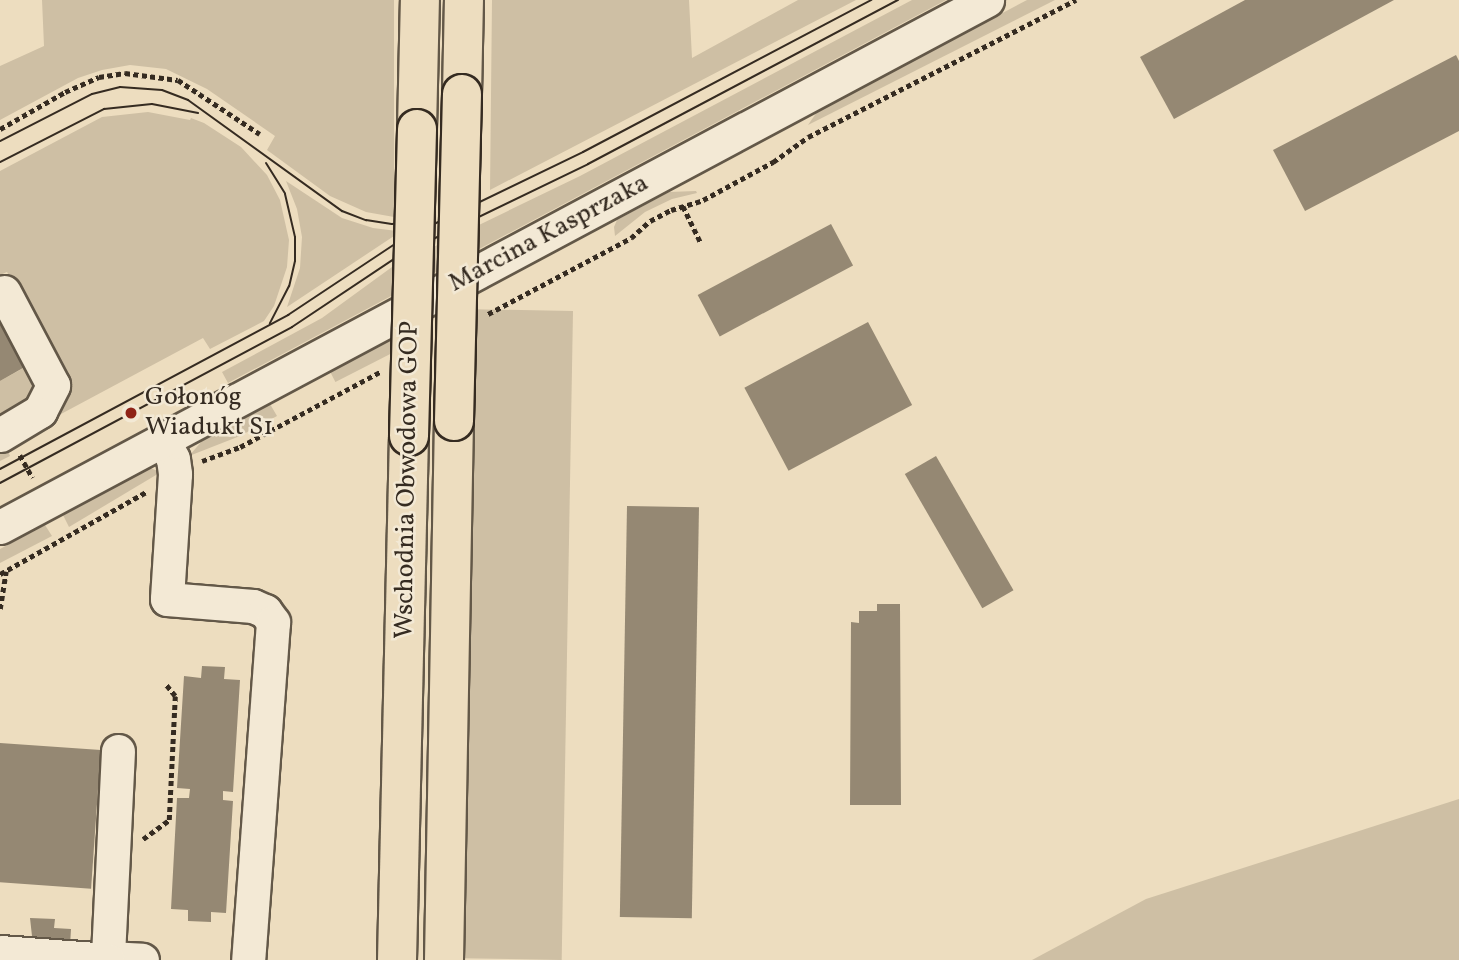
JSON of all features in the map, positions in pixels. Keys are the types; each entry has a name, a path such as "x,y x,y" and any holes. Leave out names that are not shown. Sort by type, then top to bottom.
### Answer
{"highway":[{"name":"Wschodnia Obwodowa GOP","path":"397,960 420,0"},
{"name":"Wschodnia Obwodowa GOP","path":"444,960 464,0"}],"street":[{"name":"Marcina Kasprzaka","path":"0,527 987,0"},
{"path":"4,292 53,385 40,411 8,441"},
{"path":"163,440 173,459 175,474 167,599 253,606 265,611 273,622 248,960"},
{"path":"108,959 118,751"},
{"path":"10,955 142,960"}],"path":[{"path":"482,317 631,238 650,221 703,200 773,162 808,137 1076,0"},
{"path":"0,129 65,92 99,77 125,73 178,80 260,134"},
{"path":"683,206 701,243"},
{"path":"0,574 88,527 175,474 240,447 388,367"},
{"path":"8,441 37,485"},
{"path":"0,609 6,571"},
{"path":"138,843 169,820 175,696 166,685"}],"shaded area":[{"path":"42,0 394,0 394,217 366,212 330,196 267,150 275,136 207,89 166,69 130,65 102,70 78,78 0,120 0,66 44,46"},
{"path":"492,0 689,0 692,58 798,0 856,0 490,190"},
{"path":"912,0 946,0 228,383 222,372 322,318 392,267 580,176"},
{"path":"1027,0 1055,0 808,125 817,112"},
{"path":"148,112 190,120 191,118 204,123 241,147 267,175 280,200 289,240 287,267 274,306 264,321 210,349 203,338 5,444 10,456 0,461 0,443 63,374 7,272 0,275 0,171 102,117"},
{"path":"286,181 342,218 373,228 397,231 397,234 287,307 300,268 302,237 297,209"},
{"path":"669,192 697,193 672,199 645,212 615,236 614,227 617,220"},
{"path":"473,309 573,311 562,960 462,958"},
{"path":"399,335 405,347 335,382 330,370"},
{"path":"29,365 42,386 0,425 0,381"},
{"path":"270,404 277,416 240,436 189,456 202,441"},
{"path":"150,468 161,472 69,527 63,515"},
{"path":"45,525 52,536 0,563 0,549"},
{"path":"1459,799 1459,960 1032,960 1146,899"}],"building":[{"path":"1245,0 1394,0 1174,119 1140,57"},
{"path":"1456,55 1459,61 1459,131 1305,211 1273,150"},
{"path":"831,224 853,265 720,336 698,295"},
{"path":"0,309 30,364 0,381"},
{"path":"868,322 912,405 789,471 744,388"},
{"path":"936,456 1014,590 982,608 905,474"},
{"path":"627,506 699,507 692,918 620,917"},
{"path":"877,604 900,604 901,805 850,805 851,622 859,623 859,611 877,611"},
{"path":"202,666 225,667 224,679 240,680 233,792 223,791 223,800 233,801 226,913 211,912 211,922 188,921 188,910 171,909 177,798 189,798 190,789 177,788 184,676 201,678"},
{"path":"0,743 101,750 91,889 0,882"},
{"path":"30,918 55,919 54,928 71,929 70,946 33,945"}],"tram line":[{"path":"0,469 288,315 401,240 583,152 871,0"},
{"path":"0,483 292,327 400,255 588,164 898,0"},
{"path":"0,141 92,94 120,87 162,90 188,100 342,211 366,220 392,224 431,219"},
{"path":"0,162 104,109 152,104 198,113"},
{"path":"266,163 285,194 295,237 295,261 289,286 270,323"}],"place":[{"name":"Gołonóg Wiadukt S1","path":"131,413"}]}
